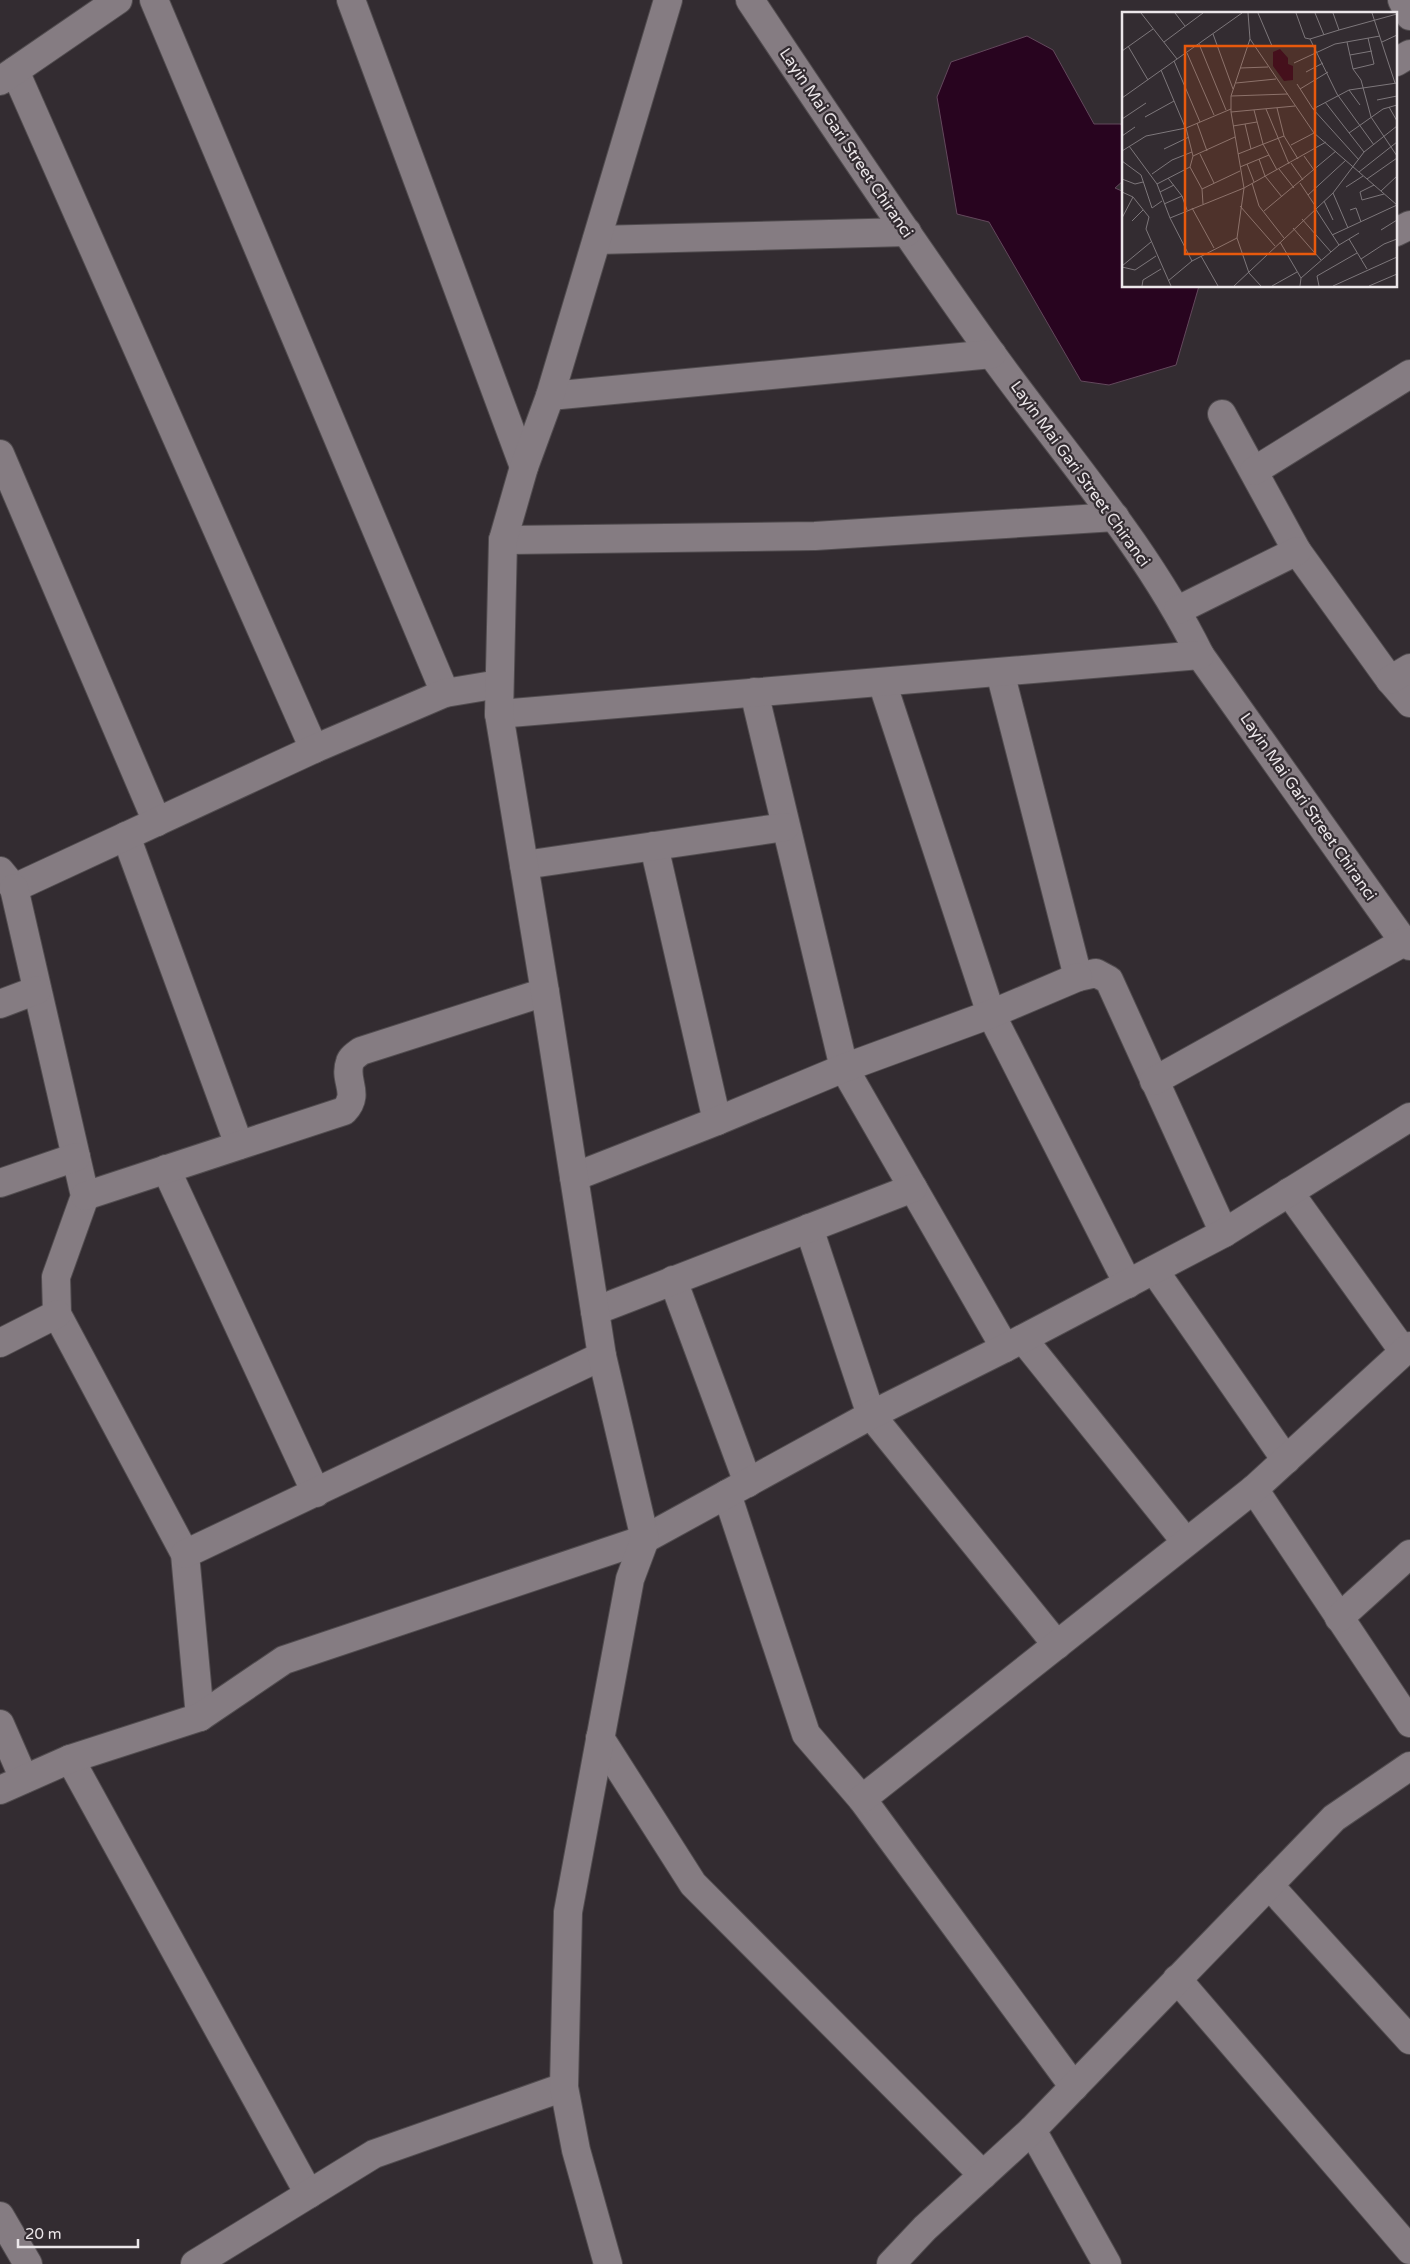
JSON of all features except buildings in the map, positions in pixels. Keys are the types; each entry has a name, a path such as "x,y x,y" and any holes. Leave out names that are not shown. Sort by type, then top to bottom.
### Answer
{"street":[{"path":"118,0 8,76 314,749"},
{"path":"154,0 445,693"},
{"path":"351,0 524,467"},
{"path":"608,2264 576,2150 564,2087 568,1912 630,1579 645,1539 602,1356 499,714 499,684 503,540 524,467 550,396 668,0"},
{"name":"Layin Mai Gari Street Chiranci","path":"750,0 992,354 1115,517 1178,610 1200,655 1407,944"},
{"path":"1402,0 1410,16"},
{"path":"1398,61 1410,54"},
{"path":"1398,231 1410,225"},
{"path":"597,240 907,232"},
{"path":"550,396 992,354"},
{"path":"1254,471 1410,374"},
{"path":"1222,414 1296,551 1400,674 1410,703"},
{"path":"0,454 157,822"},
{"path":"503,540 815,536 1115,517"},
{"path":"1178,610 1296,551"},
{"path":"499,714 1200,655"},
{"path":"1000,672 1078,977"},
{"path":"882,682 991,1014 1128,1284"},
{"path":"200,1717 185,1554 57,1314 56,1277 86,1196 37,990 4,877 126,836 314,749 445,693 499,684"},
{"path":"754,692 844,1068 913,1188 1014,1344 1186,1542"},
{"path":"524,865 785,827"},
{"path":"126,836 239,1145"},
{"path":"654,846 717,1121"},
{"path":"1154,1081 1407,944"},
{"path":"574,1177 717,1121 844,1068 991,1014 1078,977 1096,973 1109,980 1224,1233"},
{"path":"0,1004 37,990"},
{"path":"86,1196 344,1111 351,1104 350,1061 360,1051 545,992"},
{"path":"0,1724 12,1785 70,1759 200,1717 284,1660 645,1539 871,1415 1014,1344 1224,1233 1410,1117"},
{"path":"0,1183 76,1157"},
{"path":"166,1169 316,1493"},
{"path":"595,1311 913,1188"},
{"path":"862,1799 1254,1489 1407,1349 1289,1192"},
{"path":"809,1228 871,1415 1057,1645"},
{"path":"1154,1270 1286,1460"},
{"path":"673,1280 738,1488 806,1734 862,1799 1074,2087"},
{"path":"0,1343 57,1314"},
{"path":"185,1554 602,1356"},
{"path":"1254,1489 1410,1723"},
{"path":"1339,1618 1410,1554"},
{"path":"600,1738 693,1884 983,2175"},
{"path":"70,1759 309,2194"},
{"path":"892,2264 925,2228 1032,2130 1334,1818 1410,1766"},
{"path":"1269,1885 1410,2040"},
{"path":"1177,1979 1410,2250"},
{"path":"195,2264 374,2154 564,2087"},
{"path":"1032,2130 1107,2264"},
{"path":"0,2216 28,2264"}],"shaded area":[{"path":"1027,36 1053,50 1094,124 1121,124 1122,182 1115,188 1122,191 1122,288 1198,288 1176,365 1109,385 1081,381 989,222 957,214 937,97 951,62"}]}
